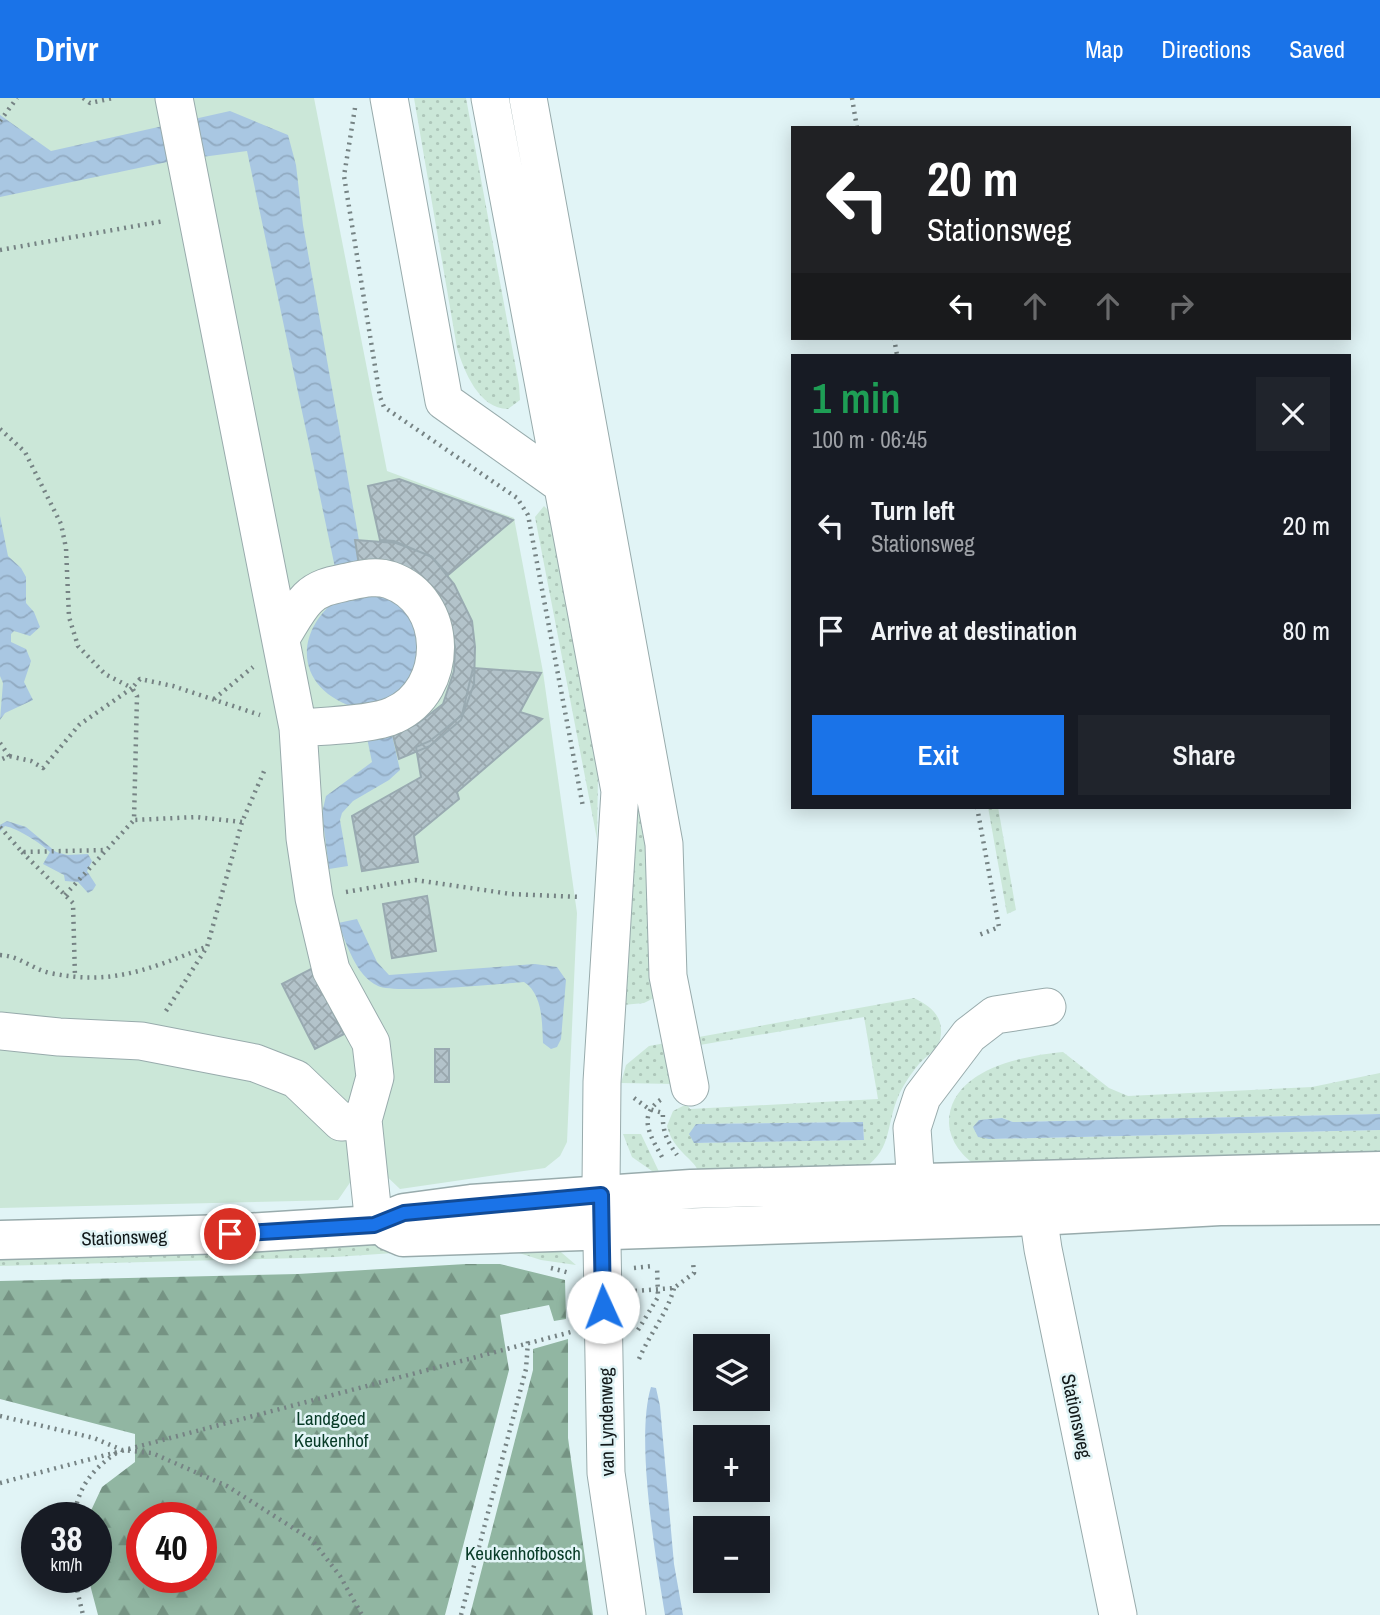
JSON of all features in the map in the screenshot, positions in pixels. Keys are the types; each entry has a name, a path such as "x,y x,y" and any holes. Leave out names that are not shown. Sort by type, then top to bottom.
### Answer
{"main road":[{"name":"Stationsweg","path":"0,1240 230,1234 374,1225 404,1213 601,1212 1035,1198 1380,1171"},
{"name":"Stationsweg","path":"1035,1198 1220,1206 1380,1205"}],"street":[{"path":"490,98 620,791 602,1095 601,1212"},
{"path":"528,98 664,844 668,976 690,1087"},
{"path":"372,100 444,401 564,486"},
{"path":"176,106 298,728 305,838 314,898 331,970 371,1043 374,1077 363,1120 374,1225"},
{"path":"281,638 308,598 331,585 369,577 389,580 406,588 426,611 437,640 434,670 420,697 377,718 298,728"},
{"path":"918,1202 912,1128 922,1097 970,1035 995,1015 1047,1007"},
{"path":"0,1031 141,1041 255,1063 296,1079 341,1122 363,1120"},
{"name":"Stationsweg","path":"1035,1198 1118,1615"},
{"name":"van Lyndenweg","path":"601,1212 606,1473 627,1615"}],"path":[{"path":"0,121 17,98"},
{"path":"83,98 90,103 113,98"},
{"path":"852,98 857,126"},
{"path":"372,100 344,176 380,397 384,407 517,498 528,515 585,817"},
{"path":"0,250 46,244 125,226 199,216"},
{"path":"0,429 25,452 61,524 66,548 69,617 78,646 105,674 132,688 137,696 134,820 65,895"},
{"path":"213,699 250,670 281,638"},
{"path":"0,761 9,756 31,761 43,768 79,725 132,688 140,679 213,699 298,728 268,764 243,822 207,947 178,994 141,1041"},
{"path":"0,743 9,756"},
{"path":"977,809 999,927 979,935"},
{"path":"134,820 197,817 243,822"},
{"path":"1,830 73,903 75,977"},
{"path":"22,852 107,850"},
{"path":"314,898 415,880 511,894 613,898"},
{"path":"0,955 16,956 46,972 98,979 130,975 207,947"},
{"path":"0,1483 572,1331"},
{"path":"461,1615 526,1369 528,1341"},
{"path":"0,1416 94,1438 122,1450 152,1453 227,1486 312,1540 340,1576 362,1615"},
{"path":"79,1502 85,1482 98,1465 122,1450"},
{"path":"78,1593 83,1615"}],"green space":[{"path":"0,98 314,98 387,471 514,518 543,672 577,913 567,1142 560,1156 545,1168 400,1189 378,1168 358,1171 338,1200 0,1208"},
{"path":"414,98 466,98 519,385 520,400 508,409 489,403 481,396 464,367 457,348"},
{"path":"544,506 554,516 598,773 597,839 535,517"},
{"path":"634,744 664,993 644,1003 623,1005"},
{"path":"988,809 998,809 1016,910 1007,914"},
{"path":"914,998 932,1010 941,1029 937,1046 916,1067 900,1093 878,1156 859,1171 699,1173 674,1142 667,1126 673,1111 687,1104 690,1109 878,1099 864,1017 694,1046 673,1084 621,1083 626,1065 649,1046","holes":["863,1122 864,1140 694,1143 696,1124"]},
{"path":"1063,1052 1109,1088 1128,1096 1312,1087 1380,1073 1380,1114 1013,1122 1002,1118 979,1120 989,1139 1380,1130 1380,1162 978,1167 967,1159 955,1143 949,1123 952,1105 961,1090 974,1078 1008,1062"},
{"path":"623,1134 641,1134 662,1178 632,1157"},
{"path":"533,1240 555,1247 576,1265 541,1260 516,1252 423,1251 335,1257 0,1266 0,1255"},
{"name":"Landgoed Keukenhof","path":"500,1264 565,1280 566,1319 554,1321 549,1305 500,1315 509,1370 445,1615 98,1615 92,1593 112,1593 112,1502 95,1502 102,1487 135,1462 135,1434 0,1399 0,1281 298,1274"},
{"name":"Keukenhofbosch","path":"568,1339 568,1438 593,1615 470,1615 533,1370 533,1349"}],"water":[{"path":"230,111 288,135 296,165 303,225 368,591 387,595 415,620 423,658 392,735 400,770 389,780 353,801 342,813 340,820 348,866 329,869 322,813 326,796 372,762 361,709 340,701 324,690 313,676 308,661 308,644 313,627 324,611 341,596 247,151 172,161 0,197 0,115 51,151"},
{"path":"0,516 8,556 26,577 26,603 34,612 40,627 30,636 14,631 11,634 11,642 26,649 31,661 24,682 33,700 5,713 0,720 3,683 0,676"},
{"path":"7,821 26,827 56,852 67,855 88,854 92,861 87,871 96,885 93,890 88,893 78,882 65,881 64,875 43,864 50,852 29,837 5,826 0,831 0,825"},
{"path":"357,919 377,962 389,975 535,964 557,967 566,980 561,1039 557,1047 551,1049 543,1043 538,1001 524,982 404,989 378,986 370,981 353,958 338,923"},
{"path":"1380,1114 1380,1130 989,1139 978,1137 973,1127 979,1120 1002,1118 1013,1122"},
{"path":"863,1122 864,1140 694,1143 689,1134 696,1124"},
{"path":"651,1387 656,1388 660,1406 674,1564 683,1615 665,1615 652,1532 645,1437"}],"building":[{"path":"399,479 513,520 448,575 432,557 394,541 380,540 368,486"},
{"path":"355,540 396,543 431,556 454,584 472,621 475,647 474,684 461,720 430,746 399,759 393,735 417,724 443,704 454,671 455,647 449,620 359,565"},
{"path":"473,668 541,673 520,712 542,719 457,792 459,799 414,836 418,862 362,871 352,816 421,777 416,747 430,741 462,715"},
{"path":"427,896 436,951 392,958 383,904"},
{"path":"311,969 344,1034 315,1049 282,984"},
{"path":"435,1049 449,1049 449,1082 435,1082"}],"route":[{"path":"230,1234 374,1225 404,1213 471,1204 601,1195 603,1307"}]}
